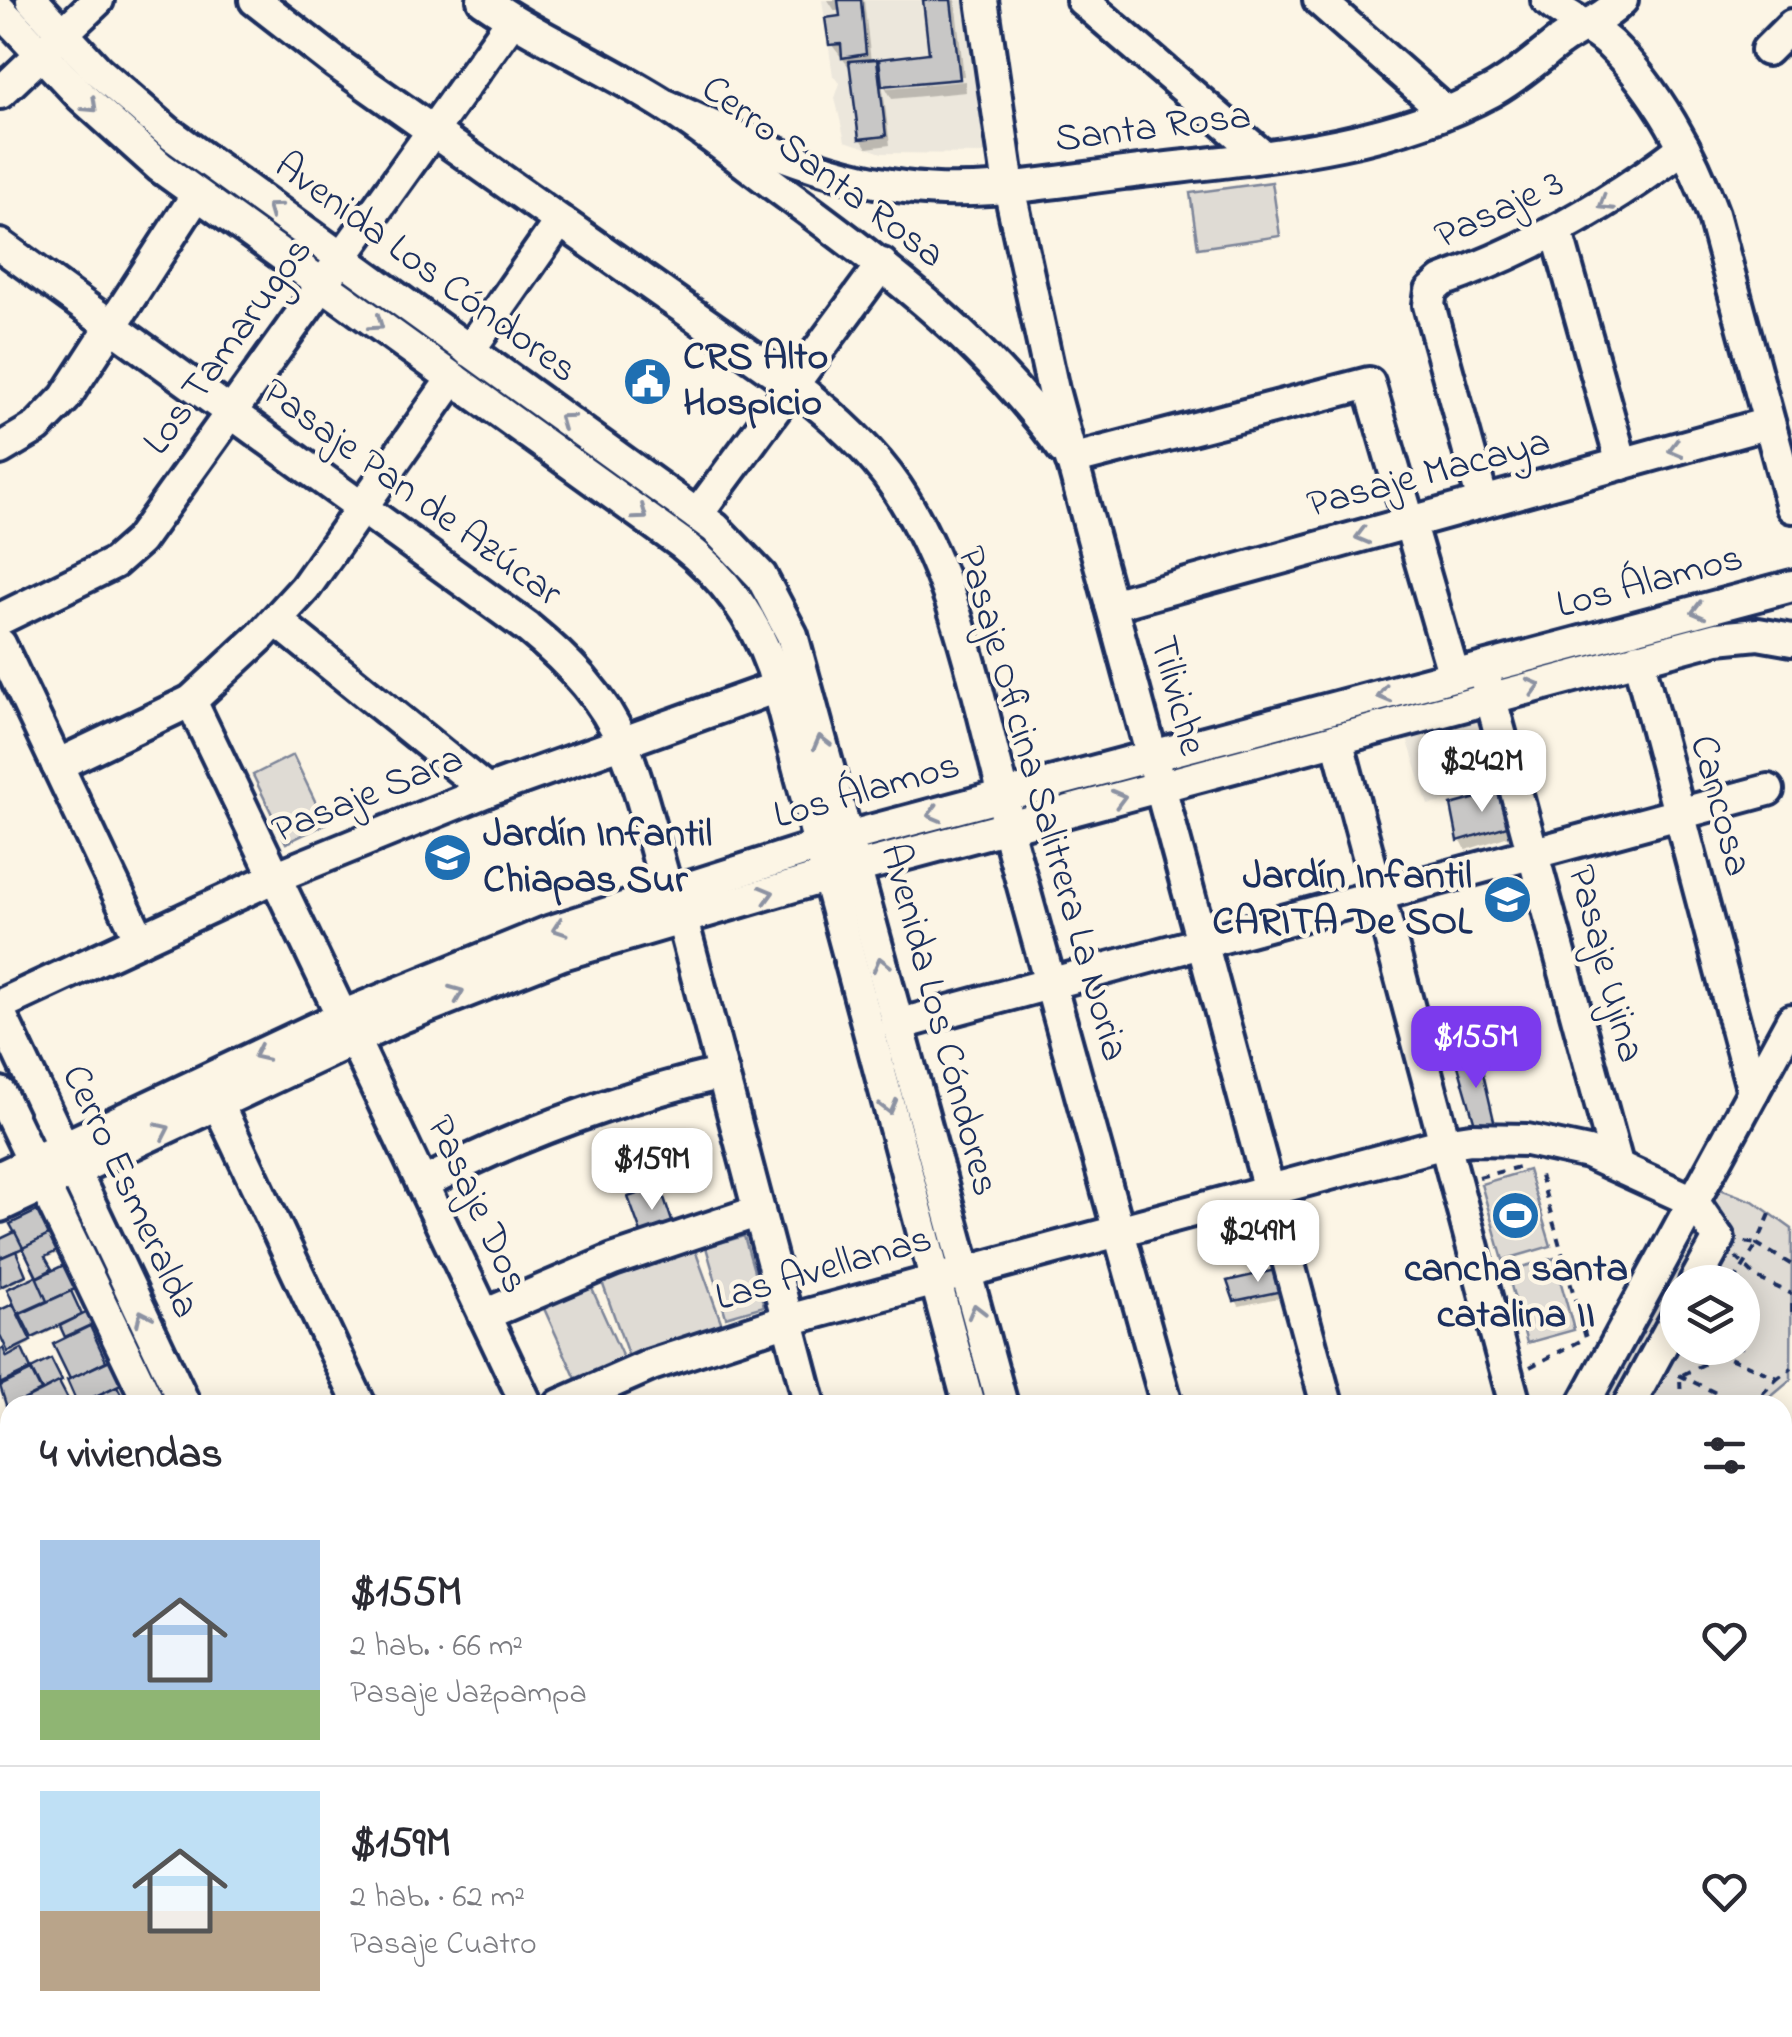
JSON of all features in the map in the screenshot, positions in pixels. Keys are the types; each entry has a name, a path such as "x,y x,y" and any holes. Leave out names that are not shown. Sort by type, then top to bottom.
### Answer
{"street":[{"name":"Avenida Los Cóndores","path":"32,0 52,44 124,136 196,196 681,542 715,572 754,626 841,873 935,1280 966,1395"},
{"path":"0,93 98,0"},
{"name":"Pasaje Oficina Salitrera La Noria","path":"256,0 310,44 793,385 835,419 894,485 930,547 950,598 1004,795 1007,828 1164,1395"},
{"name":"Cerro Santa Rosa","path":"484,0 512,20 668,106 882,264 987,358 1071,460"},
{"name":"Tiliviche","path":"982,0 1009,188 1071,460 1324,1395"},
{"path":"1082,0 1263,156"},
{"path":"1319,0 1446,112"},
{"path":"1546,0 1606,41 1634,72 1684,148 1713,214 1792,508"},
{"name":"Santa Rosa","path":"668,106 752,144 867,180 942,190 1009,188 1359,140 1446,112 1514,78 1560,41 1610,13 1622,0"},
{"name":"Avenida Los Cóndores","path":"0,10 97,70 169,132 696,515 747,558 784,614 798,657 832,841"},
{"name":"Los Tamarugos","path":"0,619 126,553 150,526 512,20"},
{"path":"1766,50 1791,28"},
{"name":"Pasaje 3","path":"1483,502 1429,298 1442,281 1557,232 1619,195 1684,148"},
{"path":"0,449 19,441 52,414 196,196"},
{"path":"469,351 560,221"},
{"path":"1557,232 1622,464"},
{"name":"Pasaje Pan de Azúcar","path":"0,245 549,644 592,692 622,742 675,905 807,1395"},
{"path":"696,515 882,264"},
{"path":"57,765 191,701 277,621 453,378"},
{"name":"Pasaje Ujina","path":"1071,460 1369,383 1411,522 1476,681 1533,854 1617,1164"},
{"name":"Pasaje Macaya","path":"1110,605 1769,423"},
{"name":"Los Álamos","path":"675,905 832,841 1152,756 1476,681 1792,586"},
{"path":"277,621 487,791"},
{"name":"Los Álamos","path":"0,1206 40,1173 348,1028 493,952 675,905 841,873 1160,788 1337,739 1476,681 1638,658 1738,634 1792,640"},
{"path":"0,644 140,940"},
{"name":"Cancosa","path":"1638,658 1753,1092"},
{"name":"Pasaje Sara","path":"0,1005 275,877 487,791 777,687"},
{"name":"Pasaje Dos","path":"191,701 522,1395"},
{"path":"1337,739 1511,1392"},
{"path":"897,1025 1768,790"},
{"name":"Avenida Los Cóndores","path":"841,873 897,1025 999,1395"},
{"path":"1587,1395 1792,1020"},
{"name":"Los Álamos","path":"69,1159 218,1104 348,1028"},
{"name":"Cerro Esmeralda","path":"3,1029 27,1070 180,1395"},
{"path":"0,1089 27,1070"},
{"path":"422,1184 562,1120 669,1085 722,1073"},
{"name":"Cerro Esmeralda","path":"0,1089 145,1395"},
{"path":"218,1104 355,1395"},
{"name":"Las Avellanas","path":"584,1395 666,1360 788,1320 1445,1143 1527,1140 1588,1154 1693,1202"},
{"name":"Los Álamos","path":"0,1177 40,1173"},
{"path":"1693,1202 1719,1239 1705,1265"},
{"path":"484,1315 613,1260 759,1212"},
{"path":"1634,1395 1660,1348"}],"path":[{"path":"1455,1182 1536,1162 1586,1338 1511,1392"},
{"path":"1770,1214 1757,1244 1792,1265"},
{"path":"1719,1239 1743,1265"},
{"path":"1760,1279 1792,1294"},
{"path":"1792,1304 1792,1316"},
{"path":"1652,1362 1716,1393"},
{"path":"1680,1376 1702,1365"},
{"path":"1746,1365 1778,1378"},
{"path":"1761,1395 1792,1368"},
{"path":"1680,1376 1681,1395"}],"shaded area":[{"path":"822,0 967,0 989,154 882,153 845,141 835,98 840,83 833,76"},
{"path":"1272,182 1280,236 1198,248 1190,193"},
{"path":"1487,716 1505,790 1428,805 1407,738"},
{"path":"293,755 326,824 286,843 253,775"},
{"name":"Jardín Infantil CARITA De SOL","path":"1514,886 1518,909 1501,913 1496,892"},
{"name":"cancha santa catalina II","path":"1528,1170 1551,1246 1503,1260 1481,1184"},
{"path":"1712,1186 1753,1201 1792,1229 1791,1380 1773,1395 1603,1395 1660,1286 1660,1365 1760,1365 1760,1265 1671,1265"},
{"path":"744,1236 764,1306 726,1317 706,1247"},
{"path":"695,1250 724,1330 631,1363 602,1282"},
{"path":"1554,1258 1574,1330 1527,1343 1507,1271"},
{"path":"589,1282 624,1360 577,1381 542,1304"}],"building":[{"path":"838,0 861,0 866,54 842,58 841,44 829,45 825,18 840,16"},
{"path":"923,0 951,0 960,79 882,86 879,59 929,53"},
{"path":"877,59 886,136 859,139 849,61"},
{"path":"1506,790 1514,824 1458,841 1451,805"},
{"path":"1479,1056 1495,1125 1475,1124 1457,1062"},
{"path":"660,1186 675,1230 644,1241 628,1197"},
{"path":"39,1210 51,1234 23,1248 10,1224"},
{"path":"15,1232 23,1248 0,1258 0,1239"},
{"path":"51,1234 59,1250 45,1257 52,1269 37,1277 23,1248"},
{"path":"16,1251 26,1275 0,1287 0,1258"},
{"path":"64,1265 75,1289 47,1302 36,1278"},
{"path":"1284,1268 1287,1290 1234,1301 1227,1281"},
{"path":"36,1276 47,1301 18,1314 7,1289"},
{"path":"71,1291 82,1315 32,1338 20,1314"},
{"path":"13,1304 31,1341 8,1352 0,1335 0,1310"},
{"path":"88,1312 93,1324 65,1337 60,1326"},
{"path":"90,1326 106,1361 70,1379 53,1344"},
{"path":"3,1348 7,1357 22,1349 31,1369 0,1384 0,1350"},
{"path":"51,1359 62,1381 42,1391 31,1369"},
{"path":"112,1359 123,1383 98,1395 74,1395 67,1380"},
{"path":"31,1371 41,1391 33,1395 3,1395 0,1386"},
{"path":"59,1382 66,1395 34,1395"},
{"path":"117,1386 122,1395 98,1395"}],"place":[{"name":"CRS Alto Hospicio","path":"648,381"},
{"name":"Jardín Infantil Chiapas Sur","path":"448,858"},
{"name":"Jardín Infantil CARITA De SOL","path":"1507,900"},
{"name":"cancha santa catalina II","path":"1516,1215"}]}
